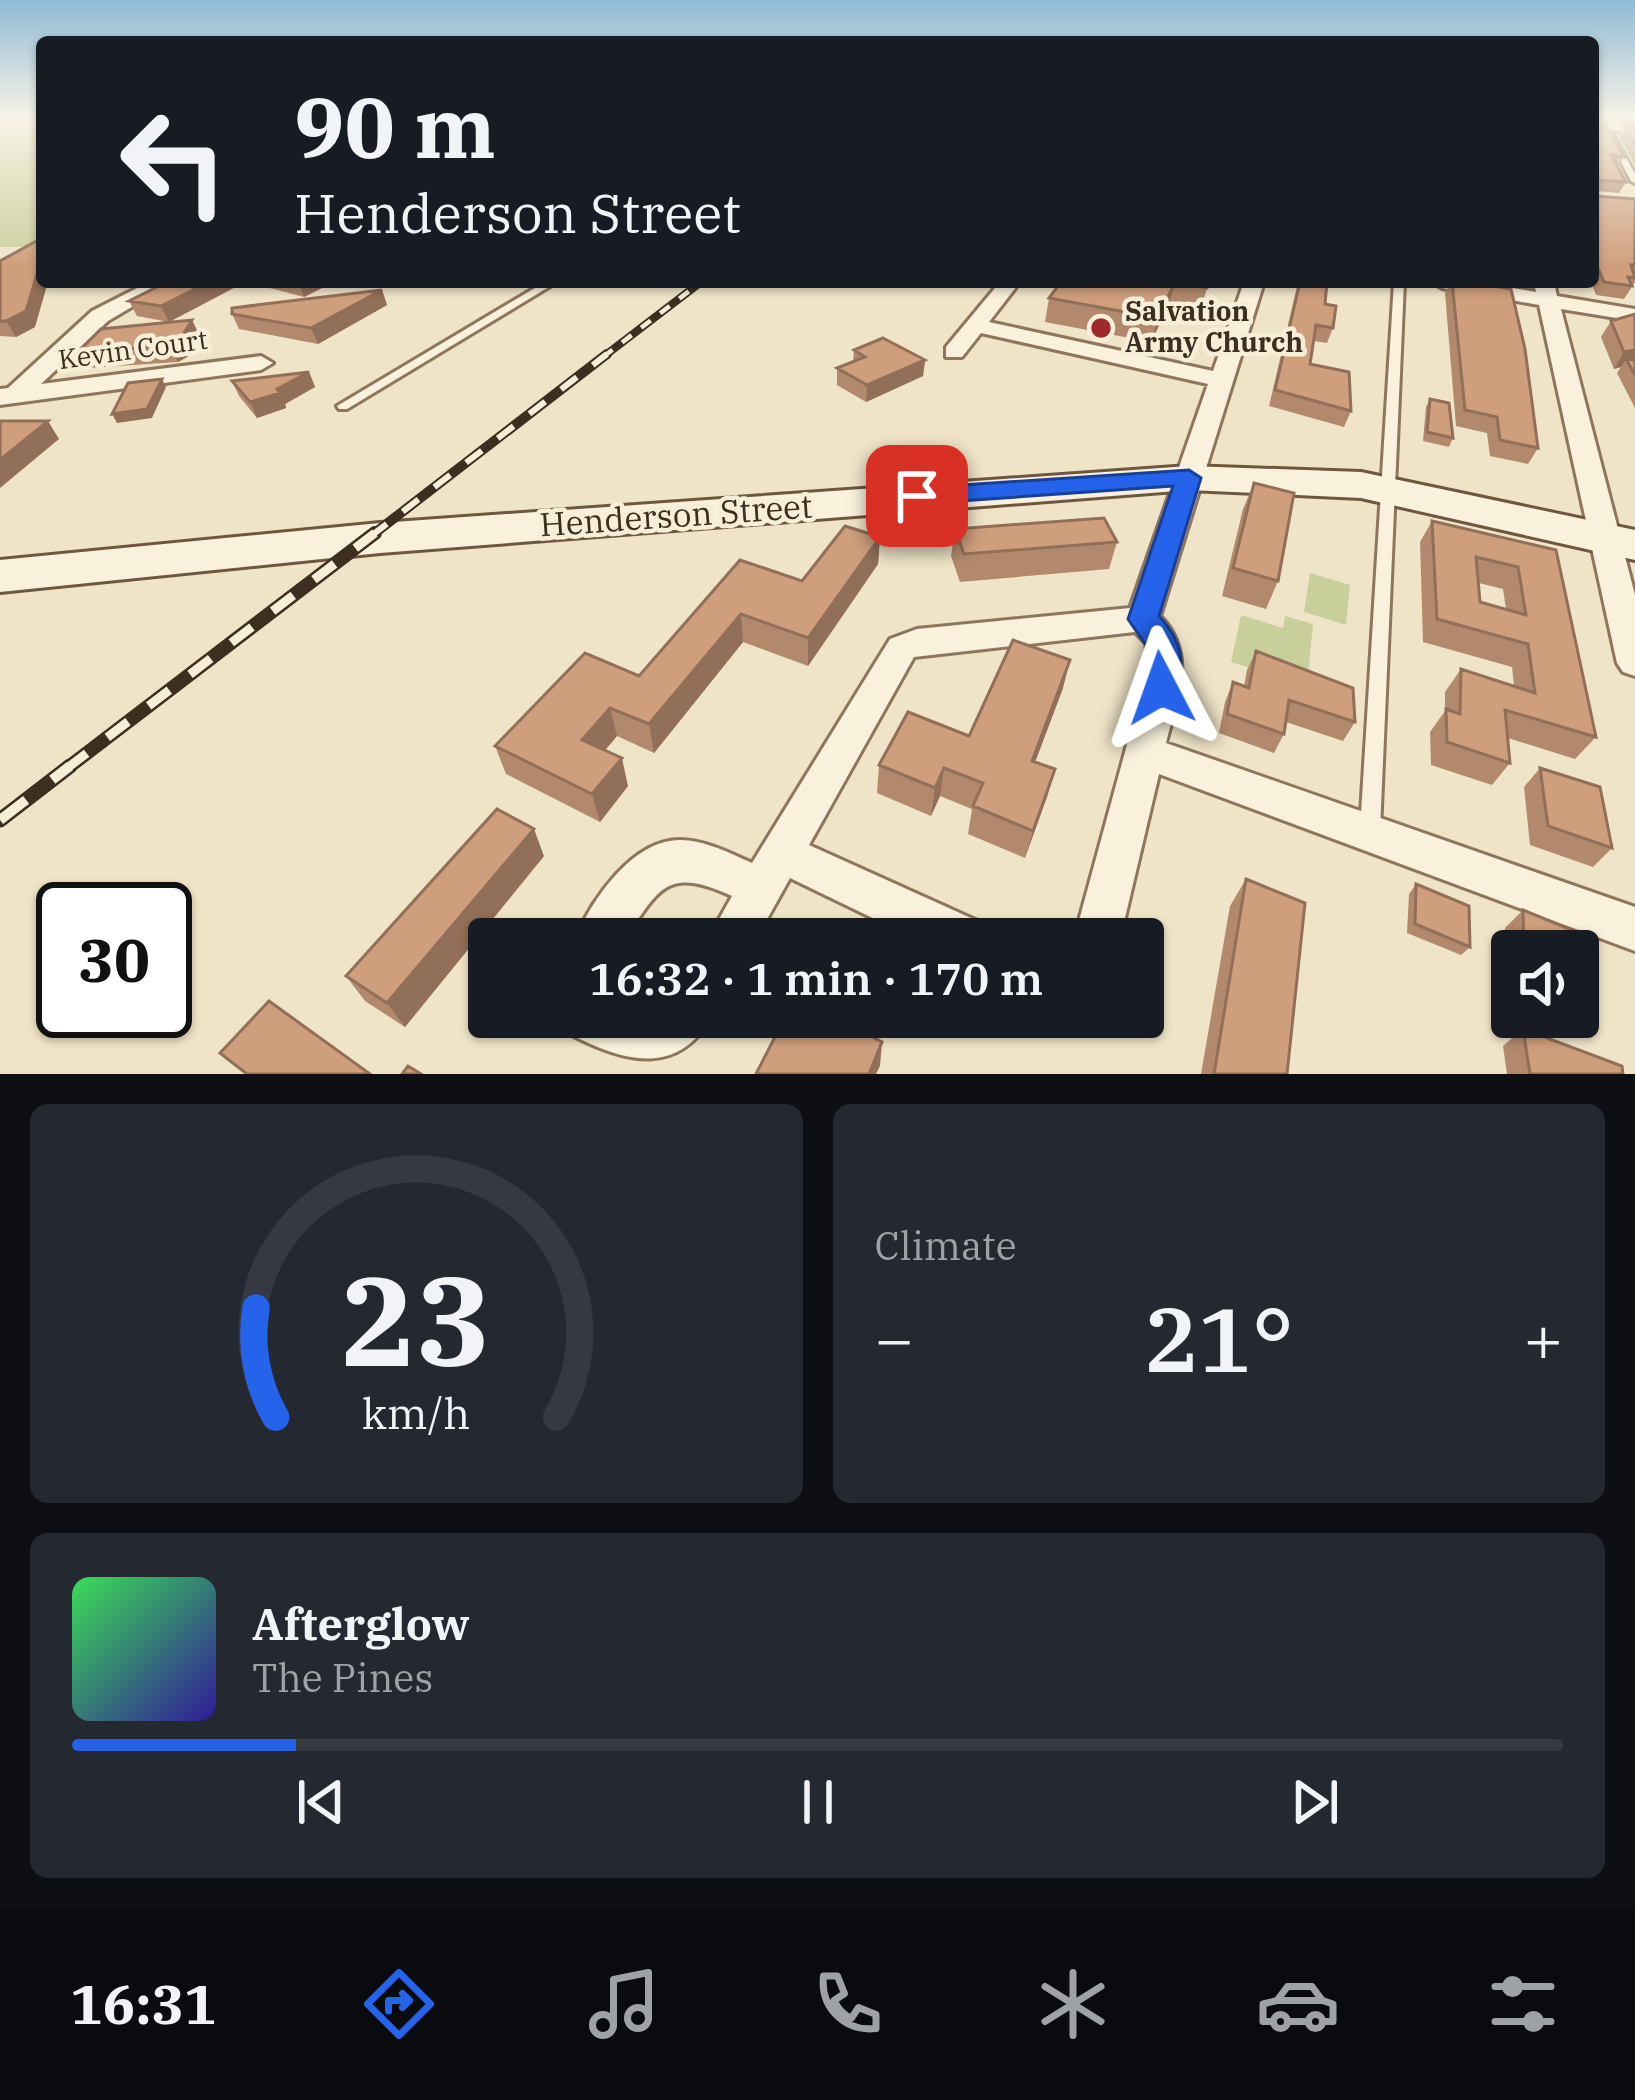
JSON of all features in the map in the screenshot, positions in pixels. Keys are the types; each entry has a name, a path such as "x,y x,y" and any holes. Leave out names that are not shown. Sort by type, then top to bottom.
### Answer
{"main road":[{"name":"Henderson Street","path":"0,576 318,543 1189,478 1386,490 1620,541"}],"street":[{"path":"4,400 100,316 153,288"},
{"path":"954,352 1005,288"},
{"path":"1143,619 1252,288"},
{"path":"1511,288 1546,291 1635,315"},
{"path":"1546,291 1620,541 1635,663"},
{"path":"976,325 1220,380"},
{"name":"Kevin Court","path":"4,400 261,363"},
{"path":"1102,918 1167,664 1162,639 1143,619"},
{"path":"743,918 902,648 917,641 1143,619"},
{"path":"1145,752 1635,929"},
{"path":"613,918 639,880 664,862 693,856 771,870 907,918"},
{"path":"636,1038 652,1045 665,1044 670,1038"}],"lane":[{"path":"343,406 542,288"},
{"path":"1370,833 1399,288"}],"green space":[{"path":"0,166 36,166 36,247 0,247"},
{"path":"1310,573 1350,585 1346,625 1304,612"},
{"path":"1241,615 1283,628 1285,616 1313,624 1307,686 1231,662"}],"building":[{"path":"1599,166 1617,166 1626,182 1599,180"},
{"path":"1599,196 1635,199 1635,265 1631,265 1635,278 1628,277 1632,286 1604,282 1599,271"},
{"path":"36,241 36,278 26,311 6,321 0,321 0,261"},
{"path":"155,288 197,288 161,306 129,301"},
{"path":"1056,288 1172,288 1158,318 1049,298"},
{"path":"1299,288 1326,288 1325,304 1336,306 1333,328 1316,325 1310,364 1349,372 1351,411 1275,390"},
{"path":"1453,288 1511,289 1525,349 1538,448 1500,440 1497,417 1465,410"},
{"path":"382,290 311,328 232,314 232,308"},
{"path":"1635,314 1635,350 1624,352 1611,321"},
{"path":"192,320 179,341 169,346 78,352 101,329"},
{"path":"883,338 925,360 867,385 837,368 865,357 854,350"},
{"path":"309,372 277,389 280,393 250,402 232,381"},
{"path":"162,379 147,409 112,414 128,383"},
{"path":"1430,399 1449,403 1453,438 1427,432"},
{"path":"0,421 48,421 0,460"},
{"path":"1254,483 1294,493 1278,581 1233,568"},
{"path":"1104,518 1117,542 964,554 955,529"},
{"path":"1432,521 1556,550 1596,737 1505,710 1510,763 1447,742 1446,709 1460,714 1461,669 1535,693 1528,644 1437,619","holes":["1476,557 1518,567 1526,615 1480,602"]},
{"path":"845,526 880,537 808,638 741,614 649,724 610,708 582,740 622,758 592,794 495,746 585,653 639,676 740,560 802,581"},
{"path":"1013,640 1070,660 1032,761 1055,769 1033,831 973,806 983,783 944,768 935,788 879,765 908,712 969,736"},
{"path":"1256,651 1353,688 1355,722 1289,700 1284,734 1227,714 1233,682 1249,688"},
{"path":"1540,768 1600,787 1612,848 1548,826"},
{"path":"497,809 534,829 387,1003 346,976"},
{"path":"1246,879 1305,903 1287,1074 1214,1074"},
{"path":"1416,884 1469,906 1470,947 1415,924"},
{"path":"1523,910 1571,930 1523,930"},
{"path":"269,1001 370,1074 247,1074 220,1053"},
{"path":"774,1038 874,1038 882,1042 869,1074 756,1074"},
{"path":"1524,1038 1547,1038 1622,1066 1623,1074 1530,1074"}],"railway":[{"path":"603,357 693,288"},
{"path":"371,536 607,354"},
{"path":"66,769 375,533"},
{"path":"0,820 70,766"}],"place":[{"name":"Salvation Army Church","path":"1101,328"}],"route":[{"path":"917,496 1189,478 1143,619 1162,639 1166,651 1161,688"}]}
